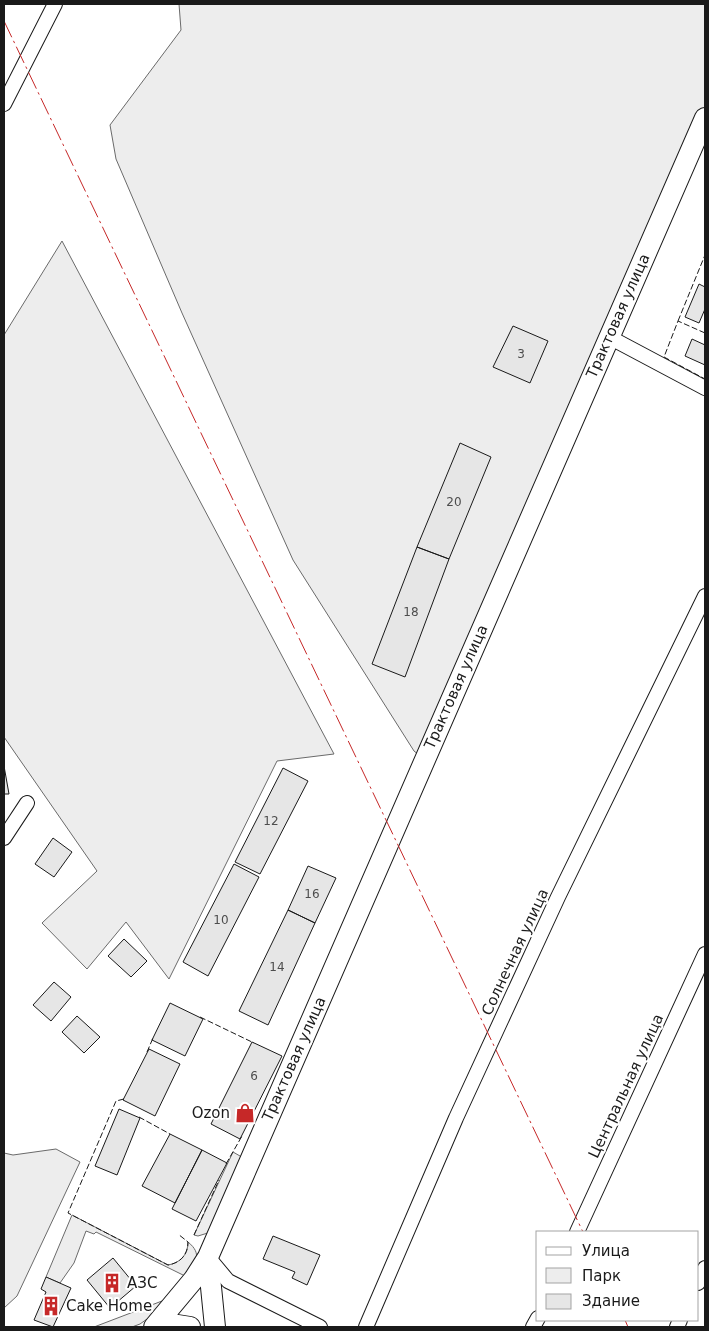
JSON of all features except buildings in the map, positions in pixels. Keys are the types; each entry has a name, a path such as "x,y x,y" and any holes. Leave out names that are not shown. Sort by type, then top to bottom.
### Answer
{"street":[{"path":"4,104 55,4"},
{"name":"Трактовая улица","path":"154,1327 194,1279 208,1257 705,118"},
{"path":"609,337 705,388"},
{"name":"Солнечная улица","path":"366,1327 456,1118 534,950 705,596"},
{"path":"4,838 28,803"},
{"name":"Центральная улица","path":"577,1231 705,954"},
{"path":"208,1257 228,1281 320,1327"},
{"name":"Трактовая улица","path":"208,1257 215,1327"},
{"path":"699,1281 705,1268"},
{"path":"158,1327 171,1324 190,1327"}],"green space":[{"path":"179,4 705,4 705,106 424,759 414,751 293,560 182,313 116,159 110,125 181,30"},
{"path":"62,241 334,754 277,761 169,979 126,922 87,969 42,923 97,871 4,737 4,335"},
{"path":"56,1149 80,1162 17,1296 4,1308 4,1153 13,1155"},
{"path":"233,1152 247,1160 211,1232 198,1236 194,1235"},
{"path":"72,1215 168,1265 182,1258 187,1251 188,1242 193,1246 197,1255 195,1263 185,1276 96,1232 94,1234 86,1231 74,1263 60,1283 46,1277"},
{"path":"165,1301 167,1305 140,1324 132,1327 94,1327"}],"fence":[{"path":"678,321 705,255"},
{"path":"705,333 678,321 664,357 705,379"},
{"path":"200,1017 254,1043"},
{"path":"147,1052 153,1038"},
{"path":"124,1099 116,1101 68,1213 168,1265 180,1260 187,1251 188,1242 178,1234"},
{"path":"139,1117 170,1134"},
{"path":"226,1164 242,1136"},
{"path":"194,1235 219,1180"}],"power":[{"path":"4,21 583,1231"},
{"path":"625,1321 628,1327"}],"place":[{"name":"Ozon","path":"245,1113"},
{"name":"АЗС","path":"112,1283"},
{"name":"Cake Home","path":"51,1306"}]}
